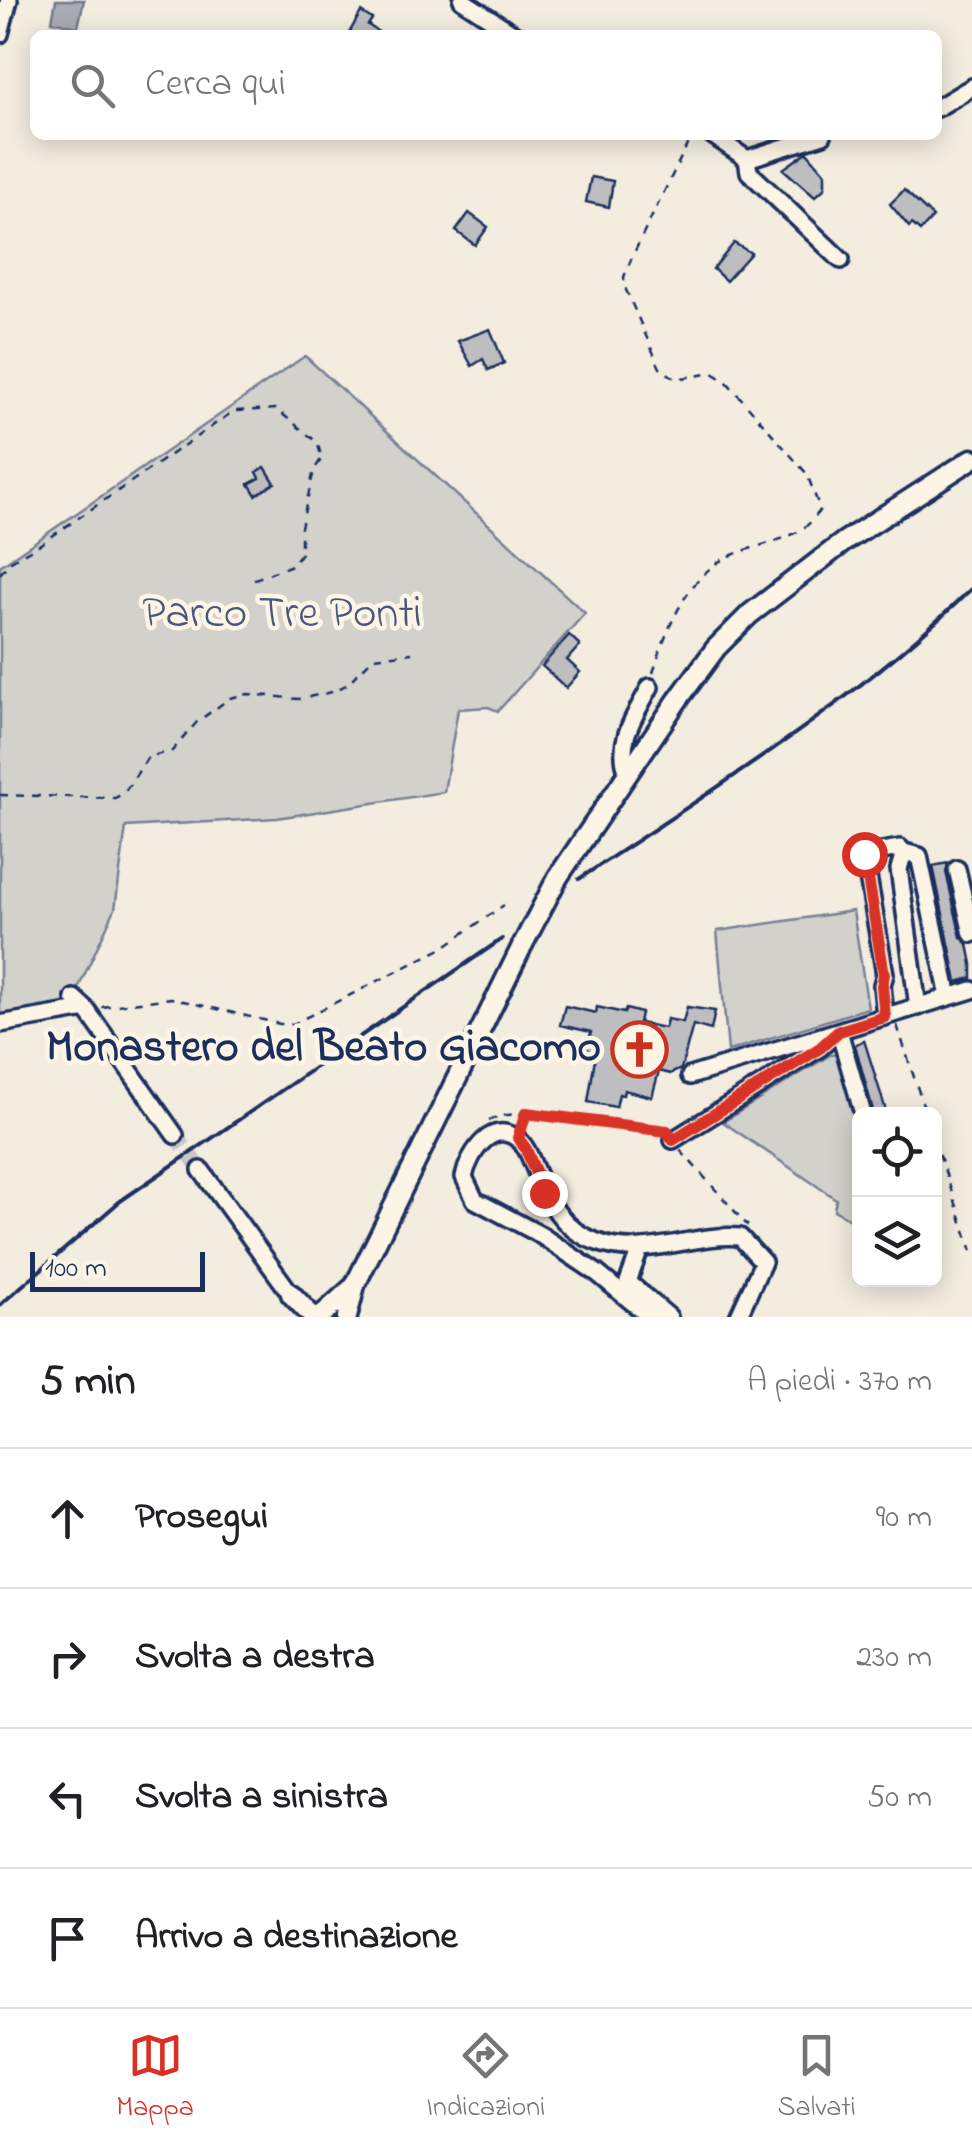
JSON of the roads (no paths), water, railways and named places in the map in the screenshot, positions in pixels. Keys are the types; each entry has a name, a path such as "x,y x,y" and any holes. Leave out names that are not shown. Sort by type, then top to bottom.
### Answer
{"main road":[{"path":"347,1317 355,1285 523,944 558,878 627,770 716,648 750,614 844,542 972,459"},
{"path":"292,1294 316,1317 355,1285"},
{"path":"292,1294 302,1317"}],"street":[{"path":"0,34 9,0"},
{"path":"462,0 508,30"},
{"path":"942,105 972,87"},
{"path":"720,140 748,159"},
{"path":"748,159 807,140"},
{"path":"748,159 749,172 841,260"},
{"path":"627,770 622,756 626,735 650,687"},
{"path":"889,1016 864,854 900,848 920,856 949,997"},
{"path":"904,852 899,870 918,1007"},
{"path":"957,870 972,934"},
{"path":"690,1076 972,990"},
{"path":"0,1024 80,1004 175,1134"},
{"path":"839,1031 861,1107"},
{"path":"670,1135 820,1048 839,1031"},
{"path":"650,1317 597,1273 539,1234 475,1200 464,1177 476,1145 487,1137 518,1138 558,1216 593,1241 618,1249 640,1249 740,1237 763,1262 738,1317"},
{"path":"201,1170 292,1294"},
{"path":"640,1249 628,1282 669,1317"}],"tunnel":[{"path":"175,1135 201,1170"}],"railway":[{"path":"579,879 832,706 881,669 972,588"},
{"path":"0,1305 119,1202 502,939"}],"place":[{"name":"Monastero del Beato Giacomo","path":"640,1049"}],"park label":[{"name":"Parco Tre Ponti","path":"282,615"}]}
